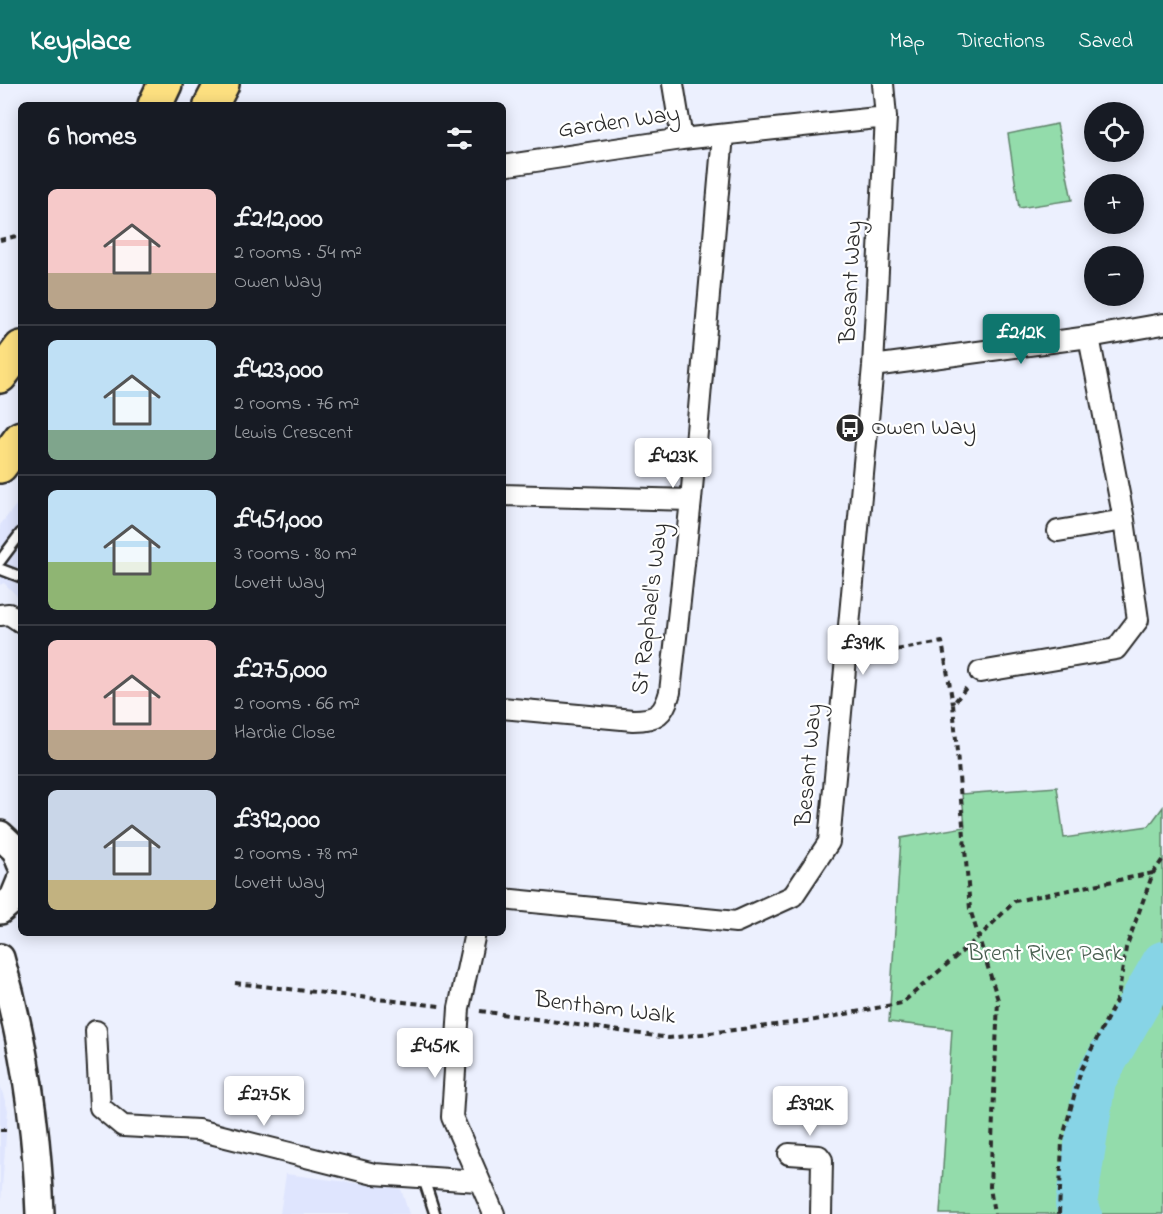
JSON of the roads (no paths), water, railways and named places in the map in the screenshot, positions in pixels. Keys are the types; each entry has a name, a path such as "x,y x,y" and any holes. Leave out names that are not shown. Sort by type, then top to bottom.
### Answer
{"highway":[{"path":"156,102 165,84"},
{"path":"213,102 222,84"},
{"path":"0,376 18,352"},
{"path":"0,466 18,442"}],"main road":[{"path":"0,835 16,850 18,855"},
{"path":"0,910 14,898 18,888"},
{"path":"0,958 12,998 35,1131 40,1214"}],"street":[{"path":"673,84 682,139"},
{"name":"Besant Way","path":"506,899 736,922 793,896 828,842 873,366 886,117 883,84"},
{"name":"Garden Way","path":"506,165 682,139 886,117"},
{"name":"St Raphael's Way","path":"506,708 650,720 666,708 670,692 691,500 723,135"},
{"path":"873,366 1089,337 1163,324"},
{"path":"980,672 1116,649 1138,620 1124,520 1089,337"},
{"path":"506,495 691,500"},
{"path":"1058,531 1124,520"},
{"path":"474,936 459,1008 452,1117 494,1214"},
{"path":"96,1031 100,1107 123,1126 198,1130 374,1174 478,1181"},
{"path":"789,1154 821,1158 821,1214"}],"lane":[{"path":"0,561 18,537"},
{"path":"0,569 18,576"},
{"path":"423,1177 435,1214"}],"waterway":[{"path":"1081,1214 1076,1204 1095,1080 1163,962"}],"place":[{"name":"Owen Way","path":"850,428"}],"park label":[{"name":"Brent River Park","path":"1045,954"}]}
